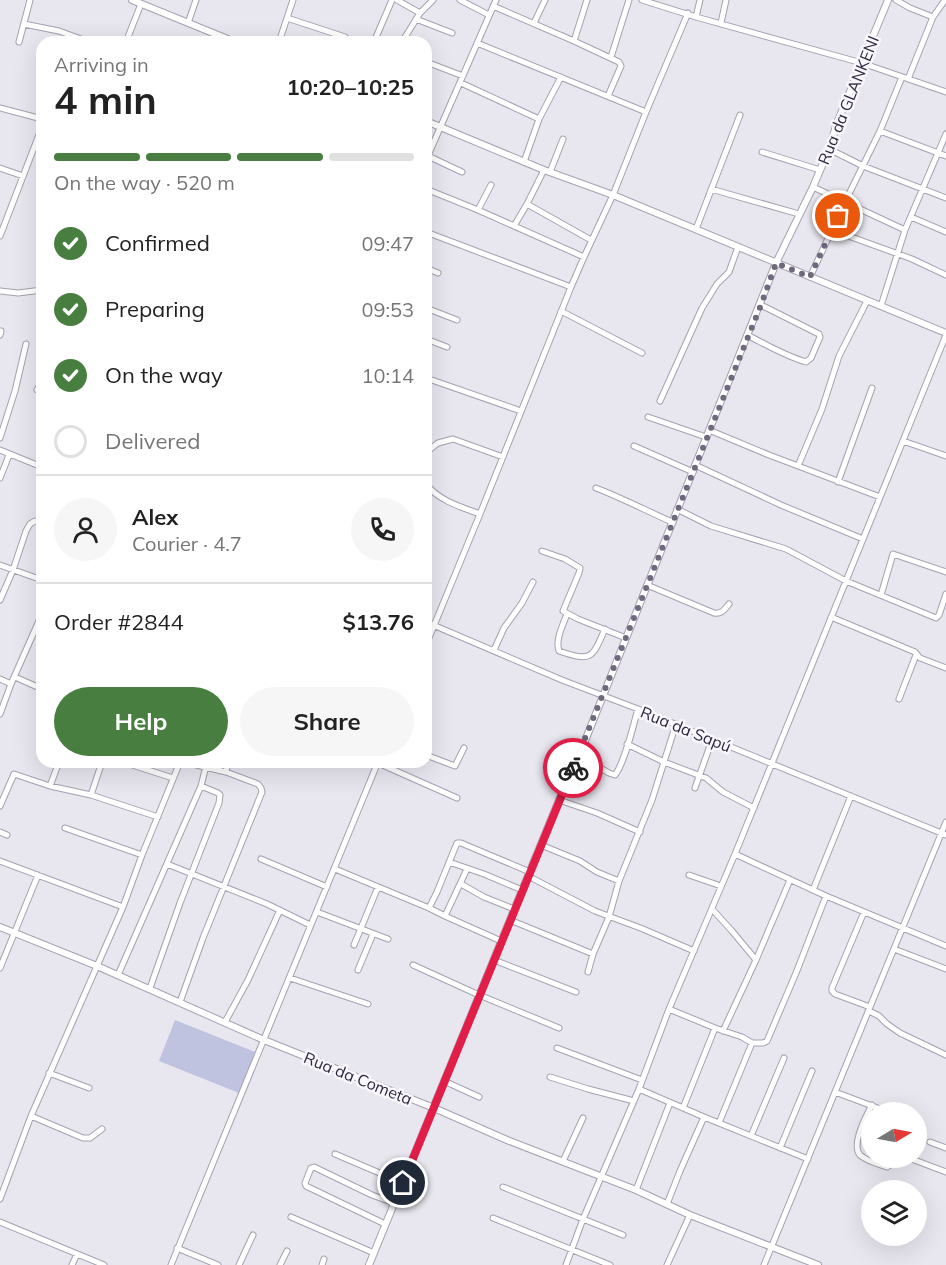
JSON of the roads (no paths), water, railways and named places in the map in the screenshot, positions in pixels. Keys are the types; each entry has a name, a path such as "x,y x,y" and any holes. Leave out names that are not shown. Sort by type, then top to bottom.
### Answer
{"street":[{"path":"19,42 30,0"},
{"path":"132,0 221,36"},
{"path":"188,23 196,0"},
{"path":"281,36 293,0"},
{"path":"377,36 392,0"},
{"path":"396,0 418,16 452,33"},
{"path":"406,36 418,16 433,0"},
{"path":"460,0 489,15"},
{"path":"534,23 545,0"},
{"path":"574,41 587,0"},
{"path":"611,57 629,0"},
{"path":"642,0 862,63 946,92"},
{"path":"696,16 700,0"},
{"path":"721,23 726,0"},
{"name":"Rua da GLANKENI","path":"369,1265 579,756 776,263 813,188 888,0"},
{"path":"896,0 933,17"},
{"path":"810,277 933,17 945,0"},
{"path":"432,146 494,3 619,62 621,66 608,96"},
{"path":"128,36 141,4"},
{"path":"432,630 561,311 613,195 688,14"},
{"path":"287,18 342,36"},
{"path":"24,24 72,36"},
{"path":"477,43 646,112"},
{"path":"432,65 539,119"},
{"path":"524,162 539,119 561,77"},
{"path":"0,108 36,117"},
{"path":"696,230 740,115"},
{"path":"432,124 524,162 613,195 946,334 566,1265"},
{"path":"880,131 946,156"},
{"path":"881,306 905,230 946,134"},
{"path":"514,226 563,139"},
{"path":"0,236 36,143"},
{"path":"829,149 863,166 946,198"},
{"path":"762,152 820,170"},
{"path":"432,160 462,172"},
{"path":"0,168 24,176"},
{"path":"478,210 491,185"},
{"path":"813,188 905,230"},
{"path":"711,189 799,214"},
{"path":"432,191 584,257"},
{"path":"527,204 591,240"},
{"path":"911,217 946,232"},
{"path":"832,230 912,259 946,275"},
{"path":"432,234 571,287"},
{"path":"660,401 702,308 717,284 729,272 738,247"},
{"path":"432,270 438,273"},
{"path":"0,291 18,293 36,291"},
{"path":"798,466 822,409 838,356 867,301"},
{"path":"747,335 783,354 806,362 811,358 820,337 818,332 761,305"},
{"path":"432,311 457,321"},
{"path":"561,311 642,353"},
{"path":"432,341 447,347"},
{"path":"0,438 26,345"},
{"path":"432,380 521,411"},
{"path":"838,482 873,388"},
{"path":"648,417 706,438"},
{"path":"710,430 738,443 880,497"},
{"path":"432,448 438,443 453,439 503,457"},
{"path":"903,441 946,456"},
{"path":"634,446 863,539"},
{"path":"0,450 36,466"},
{"path":"0,478 9,455"},
{"path":"596,488 672,522"},
{"path":"432,490 445,500 480,514"},
{"path":"678,509 711,526 786,549 846,581 936,618 946,594"},
{"path":"0,600 26,531 30,524 36,521"},
{"path":"542,551 580,568 563,611 626,638"},
{"path":"880,596 893,554 946,572"},
{"path":"0,565 36,578"},
{"path":"494,650 504,628 522,603 533,582"},
{"path":"647,585 714,613 723,612 729,604"},
{"path":"567,614 559,636 557,646 559,651 576,657 588,657 595,651 604,629"},
{"path":"831,617 915,652 916,655 930,663 946,668"},
{"name":"Rua da Sapú","path":"434,625 562,680 676,724 944,834"},
{"path":"0,714 36,628"},
{"path":"898,699 916,655"},
{"path":"15,677 36,686"},
{"path":"0,679 11,684"},
{"path":"579,756 614,775 618,771 638,709"},
{"path":"588,972 609,917 619,881 640,832 676,724"},
{"path":"695,788 712,740"},
{"path":"627,744 664,762 700,775 723,792 754,808"},
{"path":"432,756 455,766 464,748"},
{"path":"50,786 57,768"},
{"path":"91,795 100,768"},
{"path":"142,768 173,778"},
{"path":"0,1199 31,1116 98,966 179,768"},
{"path":"118,975 201,786 206,768"},
{"path":"180,1002 203,938 262,792 258,784 215,768"},
{"path":"226,772 227,768"},
{"path":"171,1265 375,768"},
{"path":"386,768 457,798"},
{"path":"0,806 14,774 50,786 91,795 158,817"},
{"path":"150,988 220,799 218,793 201,786"},
{"path":"813,890 851,796"},
{"path":"559,800 597,813 640,832"},
{"path":"764,1265 894,949 944,834 946,822"},
{"path":"65,828 142,855"},
{"path":"0,832 7,835"},
{"path":"429,908 459,843 529,874 609,917 694,951"},
{"path":"541,845 580,861 597,872 619,881"},
{"path":"735,854 826,896 946,946"},
{"path":"261,859 327,887"},
{"path":"0,861 123,907"},
{"path":"449,862 522,890"},
{"path":"167,864 280,910 310,925"},
{"path":"445,916 467,868"},
{"path":"335,869 501,941"},
{"path":"0,968 38,875"},
{"path":"689,875 721,886"},
{"path":"723,1031 790,880"},
{"path":"460,884 514,909"},
{"path":"354,945 378,887"},
{"path":"669,1009 752,1042 767,1041 826,896"},
{"path":"712,909 756,960"},
{"path":"225,1022 248,980 280,910"},
{"path":"317,912 388,939"},
{"path":"864,912 832,991 869,1009 900,1033 946,1055"},
{"path":"510,920 593,954"},
{"name":"Rua da Cometa","path":"0,927 150,988 264,1040 636,1190 690,1215 818,1265"},
{"path":"358,970 373,934"},
{"path":"894,949 946,969"},
{"path":"494,960 576,992"},
{"path":"413,965 560,1028"},
{"path":"290,978 368,1004"},
{"path":"683,1108 715,1028"},
{"path":"719,1123 752,1042"},
{"path":"558,1048 642,1080"},
{"path":"751,1137 784,1058"},
{"path":"780,1148 812,1071"},
{"path":"50,1073 89,1088"},
{"path":"550,1077 634,1101"},
{"path":"444,1081 478,1097"},
{"path":"639,1089 808,1159"},
{"path":"835,1092 863,1102"},
{"path":"636,1190 670,1103"},
{"path":"31,1116 83,1138 90,1138 102,1129"},
{"path":"667,1204 704,1117"},
{"path":"563,1161 583,1118"},
{"path":"861,1132 857,1144 861,1156"},
{"path":"930,1142 946,1148"},
{"path":"335,1154 403,1183"},
{"path":"927,1165 946,1172"},
{"path":"385,1224 306,1186 311,1168 314,1167 394,1203"},
{"path":"503,1187 623,1234"},
{"path":"667,1265 690,1215"},
{"path":"291,1218 374,1253"},
{"path":"494,1218 610,1265"},
{"path":"0,1222 104,1265"},
{"path":"239,1265 253,1235"},
{"path":"177,1248 208,1263 218,1265"},
{"path":"280,1265 287,1251"},
{"path":"72,1265 77,1254"}]}
